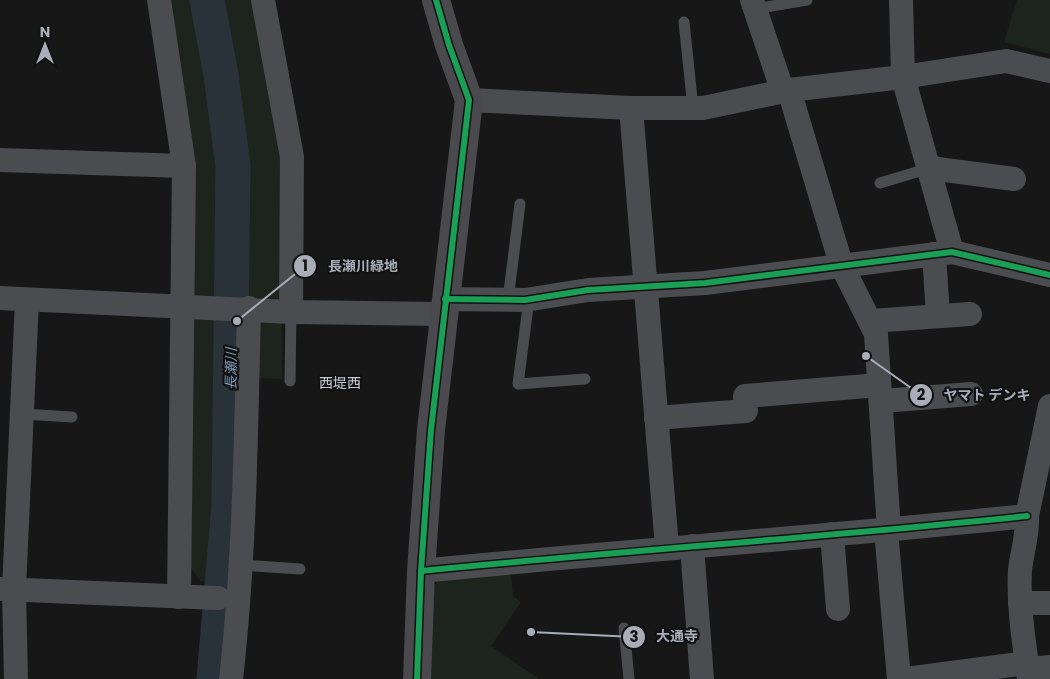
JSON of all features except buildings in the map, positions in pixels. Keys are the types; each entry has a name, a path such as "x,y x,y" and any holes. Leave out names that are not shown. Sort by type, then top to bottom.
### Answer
{"street":[{"path":"159,0 184,166 179,597"},
{"path":"262,0 292,157 291,312"},
{"path":"417,679 421,571 444,307 469,100 436,0"},
{"path":"901,0 903,77 930,168 943,253 938,316"},
{"path":"754,5 786,91 841,264 872,321 876,334 887,530 899,679"},
{"path":"469,100 631,108 703,108 786,91 903,77 1006,61 1050,71"},
{"path":"631,108 667,547"},
{"path":"0,160 184,166"},
{"path":"930,168 1014,179"},
{"path":"0,298 291,312 444,307 519,300 588,290 706,283 841,264 943,253 1050,275"},
{"path":"16,679 7,589 22,414 27,300"},
{"path":"231,679 239,611 246,472 239,308"},
{"path":"872,321 970,314"},
{"path":"656,418 746,411 745,396 880,393 971,394"},
{"path":"906,679 1033,669 1020,604 1020,569 1028,527 1027,516 1050,406"},
{"path":"421,571 667,547 887,530 1027,516"},
{"path":"832,534 838,609"},
{"path":"692,546 702,679"},
{"path":"7,589 218,598"},
{"path":"1020,604 1050,603"}],"lane":[{"path":"754,5 807,0"},
{"path":"684,22 693,108"},
{"path":"880,183 930,168"},
{"path":"520,204 518,384 585,379"},
{"path":"290,381 291,312"},
{"path":"22,414 72,418"},
{"path":"241,565 300,569"},
{"path":"624,628 629,679"}],"shaded area":[{"path":"165,0 254,0 283,163 282,379 242,378 234,528 227,585 200,581 191,568 192,422"},
{"path":"1017,0 1050,0 1050,54 1004,42"},
{"path":"511,574 513,596 521,602 491,646 539,679 429,679 432,588 438,581"}],"waterway":[{"name":"長瀬川","path":"207,0 221,75 233,166 229,505 214,679"}],"cycle path":[{"path":"417,679 421,571 431,430 469,100 449,45 436,0"},
{"path":"445,299 525,300 588,290 705,283 952,252 1050,275"},
{"path":"421,571 1027,516"}],"place":[{"name":"長瀬川緑地","path":"237,321"},
{"name":"ヤマト デンキ","path":"866,356"},
{"name":"大通寺","path":"531,632"}],"district":[{"name":"西堤西","path":"340,383"}]}
